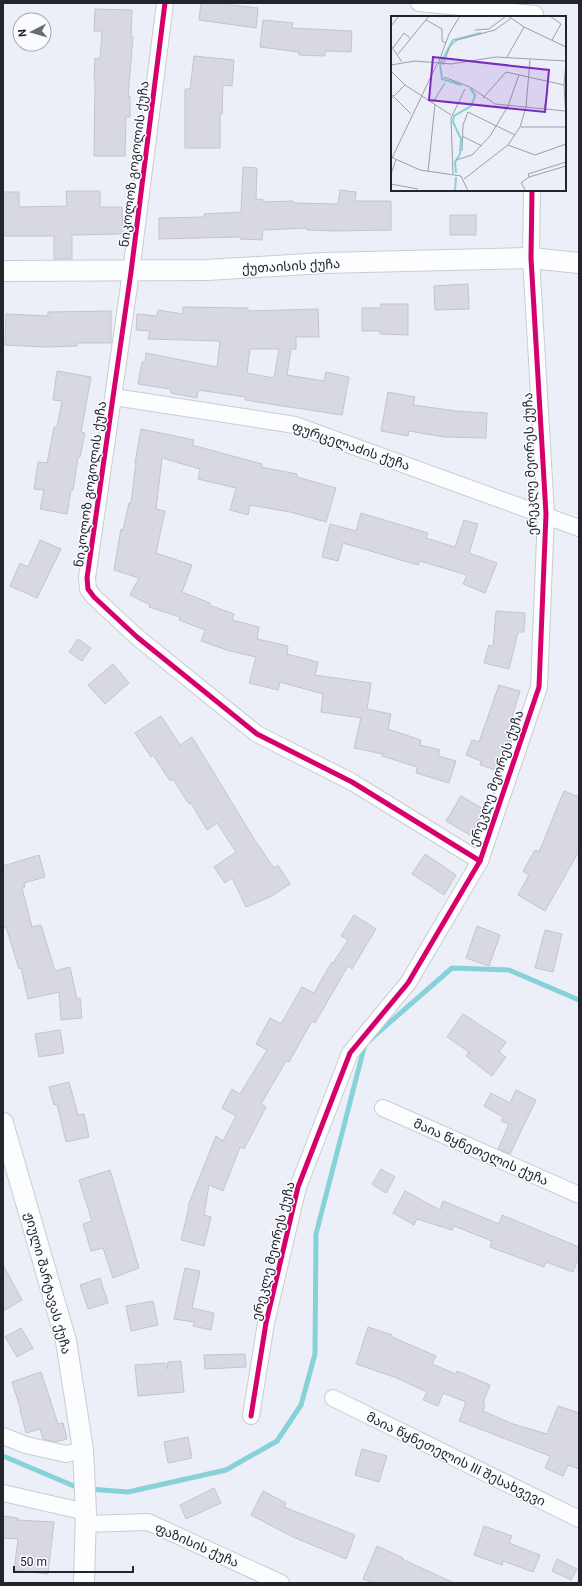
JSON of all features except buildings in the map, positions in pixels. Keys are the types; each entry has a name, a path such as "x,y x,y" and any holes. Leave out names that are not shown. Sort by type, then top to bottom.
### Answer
{"street":[{"name":"ნიკოლოზ გოგოლის ქუჩა","path":"165,3 131,272 87,578 88,589 94,597 137,637 257,734 352,782 480,861"},
{"path":"419,3 535,11"},
{"name":"ერეკლე მეორეს ქუჩა","path":"251,1416 266,1323 298,1187 350,1053 408,983 480,861 539,687 546,514 531,258 532,191"},
{"name":"ქუთაისის ქუჩა","path":"3,271 131,272 207,270 324,263 531,258 579,263"},
{"name":"ფურცელაძის ქუჩა","path":"114,397 295,425 546,514 579,528"},
{"name":"მაია წყნეთელის ქუჩა","path":"383,1108 579,1195"},
{"name":"ჟიული შარტავას ქუჩა","path":"3,1123 66,1341 83,1450 86,1518"},
{"name":"მაია წყნეთელის III შესახვევი","path":"333,1398 579,1519"},
{"path":"3,1436 26,1445 66,1454 83,1450"},
{"name":"ფაზისის ქუჩა","path":"3,1493 86,1518 148,1522 281,1583"},
{"path":"84,1583 86,1518"}],"waterway":[{"path":"89,1489 128,1492 226,1470 277,1441 301,1405 315,1354 316,1234 365,1044 452,968 509,970 579,1000"},
{"path":"3,1456 81,1489"}],"cycle path":[{"path":"165,3 131,272 87,578 88,589 94,597 137,637 257,734 352,782 480,861"},
{"path":"251,1416 266,1323 298,1187 350,1053 408,983 480,861 539,687 546,514 531,258 532,191"}]}
